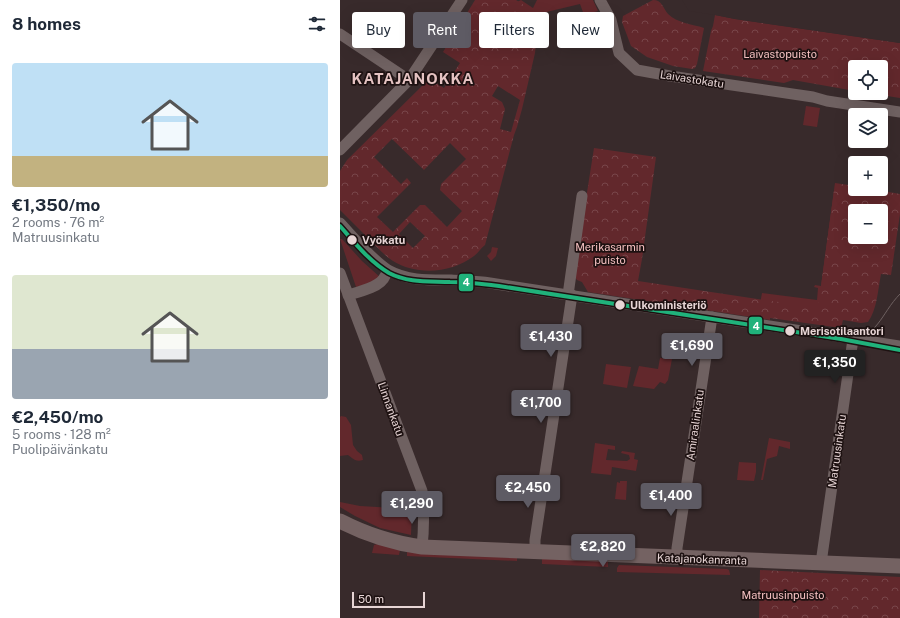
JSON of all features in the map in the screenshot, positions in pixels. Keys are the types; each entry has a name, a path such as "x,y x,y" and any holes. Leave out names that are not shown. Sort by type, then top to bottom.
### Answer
{"main road":[{"name":"Katajanokanranta","path":"340,521 390,542 422,547 900,566"}],"street":[{"path":"340,150 409,80 462,0"},
{"name":"Laivastokatu","path":"600,0 611,20 619,53 637,70 900,112"},
{"path":"340,34 409,80"},
{"path":"535,552 582,196"},
{"path":"340,223 377,261 389,270 405,277 421,280 481,282 900,346"},
{"name":"Linnankatu","path":"340,273 422,491 424,504 422,547"},
{"path":"348,295 377,285 385,276"},
{"name":"Amiraalinkatu","path":"677,558 712,317"},
{"name":"Matruusinkatu","path":"821,563 853,339"}],"green space":[{"path":"475,0 516,0 534,12 479,12 479,48 536,48 522,109 485,245 474,256 455,266 434,270 413,269 402,266 390,259 340,210 340,171 347,160 423,85 427,77 444,88 460,63 443,52 445,48 471,48 471,12 468,12","holes":["498,86 520,100 511,132 500,129 505,109 502,102 492,96","392,139 424,170 450,143 466,159 441,184 440,190 462,211 447,227 425,205 420,205 393,232 377,217 411,183 407,178 401,184 374,157","410,222 425,236 413,248 399,234"]},
{"path":"521,0 533,8 537,0 593,0 598,11 583,12 580,4 547,12 530,12 517,2"},
{"path":"653,0 658,1 672,17 685,23 704,28 695,68 692,69 673,66 647,57 631,46 622,22 623,16"},
{"name":"Laivastopuisto","path":"715,15 900,43 900,98 888,96 888,60 848,60 848,90 793,80 784,83 703,71"},
{"path":"806,106 820,108 817,127 803,125"},
{"name":"Merikasarmin puisto","path":"594,148 656,157 638,281 818,308 835,183 848,185 848,196 888,196 888,192 900,194 900,214 891,275 881,274 875,305 868,322 861,323 843,320 841,328 770,318 770,320 588,292 582,282 577,280 574,275"},
{"path":"835,183 823,318 759,309 762,293 817,300 818,288 814,287 815,285 821,286"},
{"path":"340,239 342,239 362,261 381,278 374,283 356,287"},
{"path":"492,247 498,248 496,256 491,261 487,256 491,252"},
{"path":"660,358 672,359 668,380 665,384 660,382 654,389 633,386 639,366 658,369"},
{"path":"606,364 631,367 627,388 603,384"},
{"path":"341,416 346,417 351,425 353,445 362,455 363,460 360,461 353,459 348,455 340,456"},
{"path":"769,438 790,442 790,449 779,446 777,456 767,459 763,480 761,480"},
{"path":"595,443 615,446 615,450 608,449 606,460 627,461 630,459 629,455 621,453 622,451 635,453 634,459 638,460 636,471 612,467 611,475 591,473"},
{"path":"739,462 756,463 754,481 737,480"},
{"path":"620,481 627,481 626,500 615,499 617,482 620,483"},
{"path":"340,502 360,506 412,509 411,535 380,528 340,507"},
{"path":"377,544 400,550 399,555 372,553 374,545"},
{"path":"407,552 517,558 517,561 407,556"},
{"path":"542,557 608,559 608,567 542,564"},
{"path":"619,565 727,569 729,570 730,575 617,572"},
{"name":"Matruusinpuisto","path":"760,570 900,577 900,618 759,618"}],"pier":[{"path":"682,0 900,0 900,43 689,11"}],"tram line":[{"path":"732,317 759,326 844,339 856,338 865,335 872,330 900,294"}],"transit line":[{"name":"4","path":"340,226 375,263 389,273 411,280 462,282 499,286 841,339 900,350"}],"place":[{"name":"Vyökatu","path":"352,240"},
{"name":"Ulkoministeriö","path":"620,305"},
{"name":"Merisotilaantori","path":"790,331"}],"district":[{"name":"KATAJANOKKA","path":"413,78"}]}
